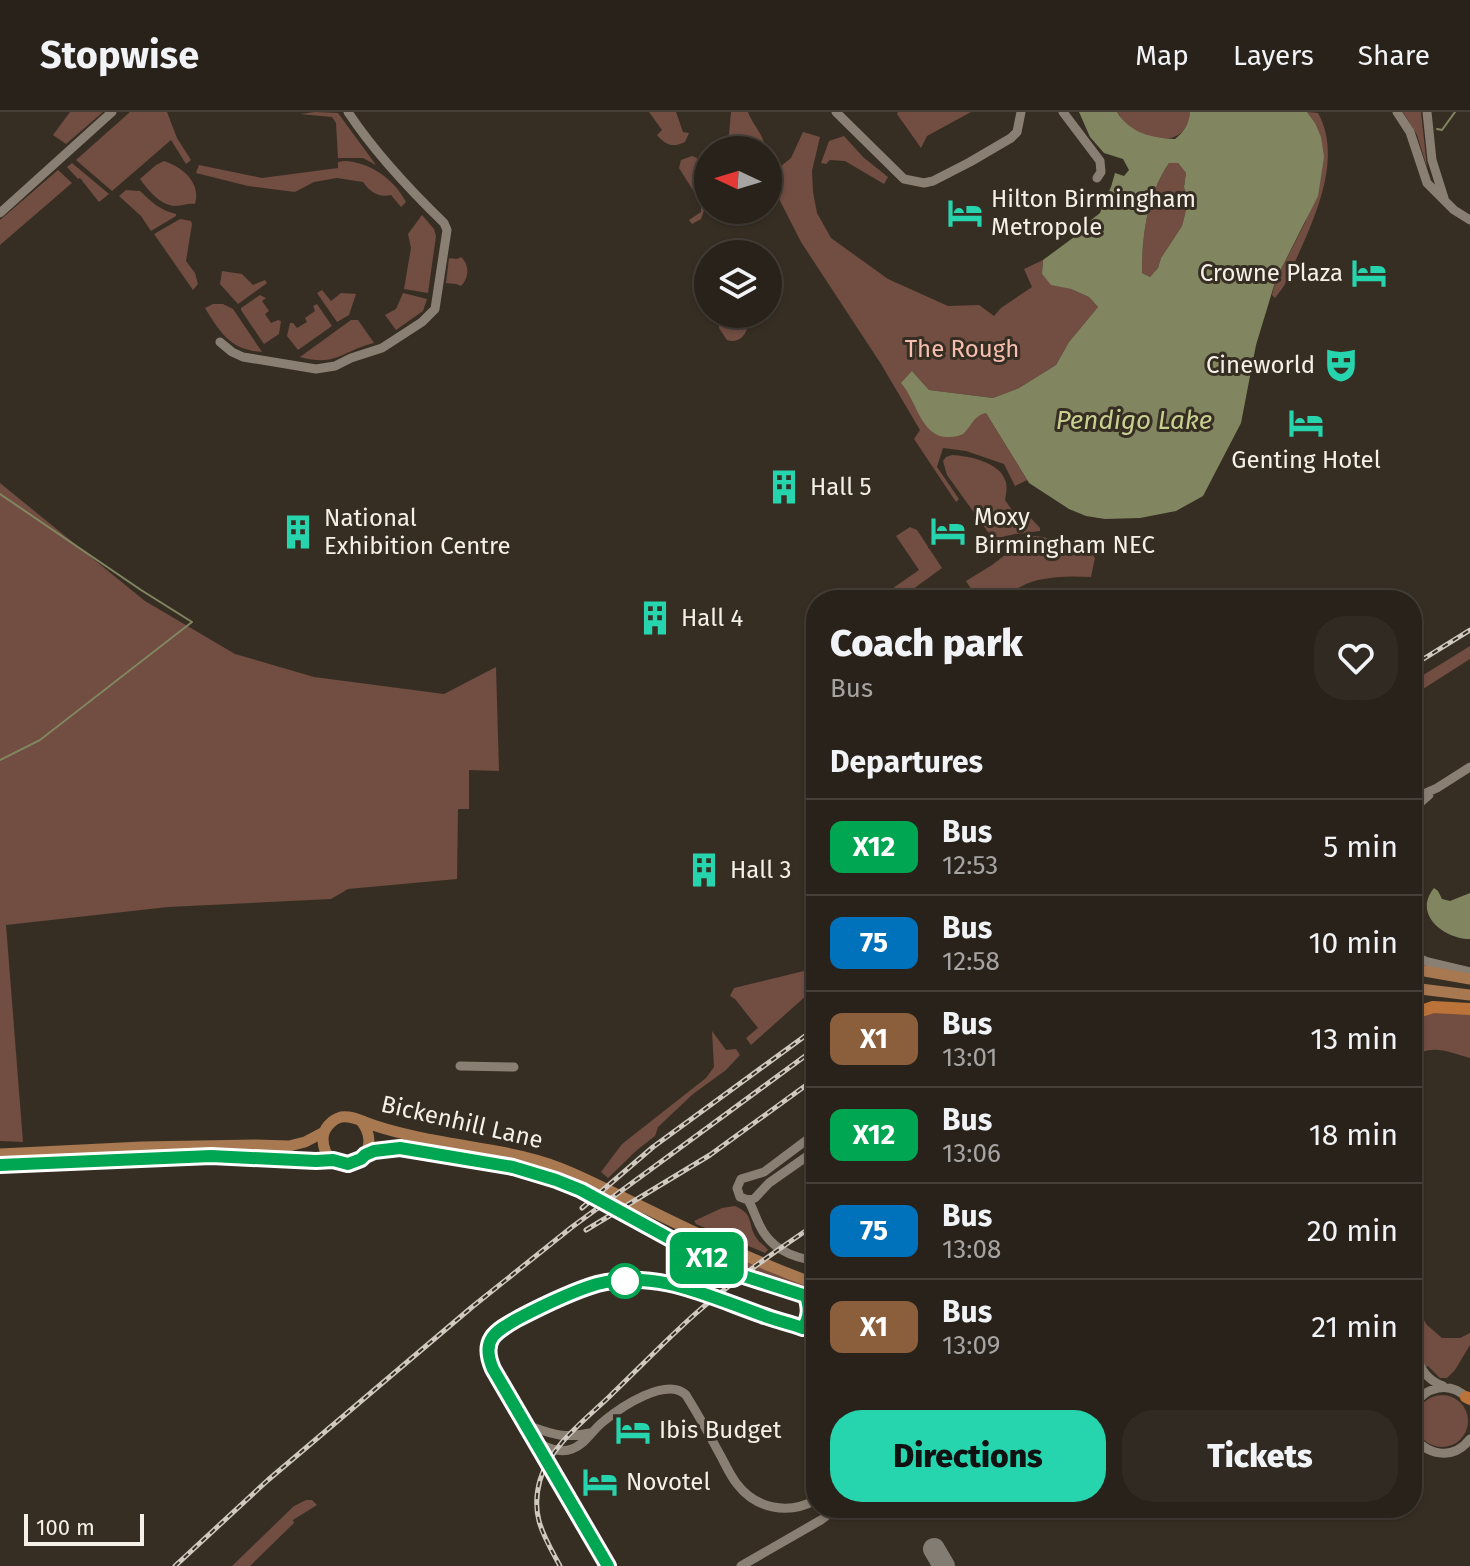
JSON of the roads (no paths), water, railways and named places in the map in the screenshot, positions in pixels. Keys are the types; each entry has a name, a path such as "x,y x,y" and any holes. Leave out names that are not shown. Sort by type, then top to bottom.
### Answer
{"highway":[{"path":"1422,1009 1470,1009"}],"main road":[{"path":"1422,971 1470,979"},
{"path":"1422,989 1470,995"},
{"path":"0,1154 142,1147 289,1146 324,1132 332,1121 340,1117 361,1121 370,1135 370,1146 363,1157 348,1164 333,1160 211,1156 0,1165"},
{"name":"Bickenhill Lane","path":"361,1121 416,1137 521,1155 562,1169 638,1220 731,1272 806,1296"},
{"path":"324,1132 324,1147 333,1160"},
{"name":"Bickenhill Lane","path":"363,1157 384,1149 418,1150 513,1167 586,1186 649,1210 806,1280"}],"street":[{"path":"0,213 112,112"},
{"path":"220,342 243,357 305,368 327,368 394,341 435,309 447,230 444,223 398,177 348,112"},
{"path":"836,112 904,179 924,183 970,162 1011,138 1017,132 1021,112"},
{"path":"1063,112 1100,161 1101,172 1097,178"},
{"path":"1397,112 1410,132 1427,183 1454,210 1470,220"},
{"path":"1430,112 1432,160 1445,202"},
{"path":"1422,795 1470,767"},
{"path":"1422,801 1437,788"},
{"path":"1422,959 1470,972"},
{"path":"460,1066 514,1067"},
{"path":"806,1140 764,1172 744,1177 738,1184 737,1192 748,1200 755,1198 769,1183 806,1157"},
{"path":"754,1176 761,1185 760,1193"},
{"path":"748,1200 768,1240 783,1252 806,1260"},
{"path":"493,1369 488,1354 494,1332 549,1302 598,1284 639,1280 679,1285 761,1315 806,1327"},
{"path":"1422,1371 1433,1382 1455,1389 1469,1399"},
{"path":"1422,1395 1430,1389 1444,1387"},
{"path":"536,1442 556,1451 570,1450 583,1443 590,1433 616,1412 650,1393 665,1388 676,1389 683,1391 736,1483 749,1496 768,1506 790,1509 806,1505"},
{"path":"590,1433 557,1435 524,1422 608,1566"},
{"path":"1422,1446 1443,1454 1457,1451 1470,1439"},
{"path":"741,1566 824,1518"}],"water":[{"name":"Pendigo Lake","path":"1079,112 1117,112 1135,130 1175,139 1186,127 1190,112 1307,112 1321,137 1324,157 1318,196 1276,279 1256,345 1241,423 1203,496 1176,511 1140,518 1086,516 1069,509 1029,483 986,413 978,416 963,434 952,437 932,432 901,383 912,371 929,390 993,398 1019,388 1056,365 1069,342 1098,307 1089,297 1051,285 1042,274 1043,260 1085,229 1100,213 1115,173 1124,176 1129,170 1123,159 1104,153 1090,137","holes":["1169,163 1178,163 1186,173 1184,187 1188,202 1182,226 1150,277 1142,273 1147,216 1156,188"]},
{"path":"1434,888 1442,899 1450,901 1470,893 1470,939 1451,935 1434,924 1427,907"}],"waterway":[{"path":"1437,129 1442,130 1455,112"},
{"path":"0,494 192,622 40,740 0,760"}],"tunnel":[{"path":"493,1369 523,1420"}],"railway":[{"path":"1422,660 1470,630"},
{"path":"582,1208 653,1147 806,1035"},
{"path":"175,1566 268,1480 472,1307 572,1227 806,1055"},
{"path":"586,1230 710,1155 806,1085"},
{"path":"560,1566 540,1525 537,1504 540,1480 560,1445 694,1315 723,1290 806,1231"}],"place":[{"name":"Hilton Birmingham Metropole","path":"965,213"},
{"name":"Crowne Plaza","path":"1369,273"},
{"name":"Cineworld","path":"1341,365"},
{"name":"Genting Hotel","path":"1306,423"},
{"name":"Hall 5","path":"784,487"},
{"name":"Moxy Birmingham NEC","path":"948,531"},
{"name":"National Exhibition Centre","path":"298,532"},
{"name":"Hall 4","path":"655,618"},
{"name":"Hall 3","path":"704,870"},
{"name":"Ibis Budget","path":"633,1430"},
{"name":"Novotel","path":"600,1482"}],"park label":[{"name":"The Rough","path":"962,349"}]}
